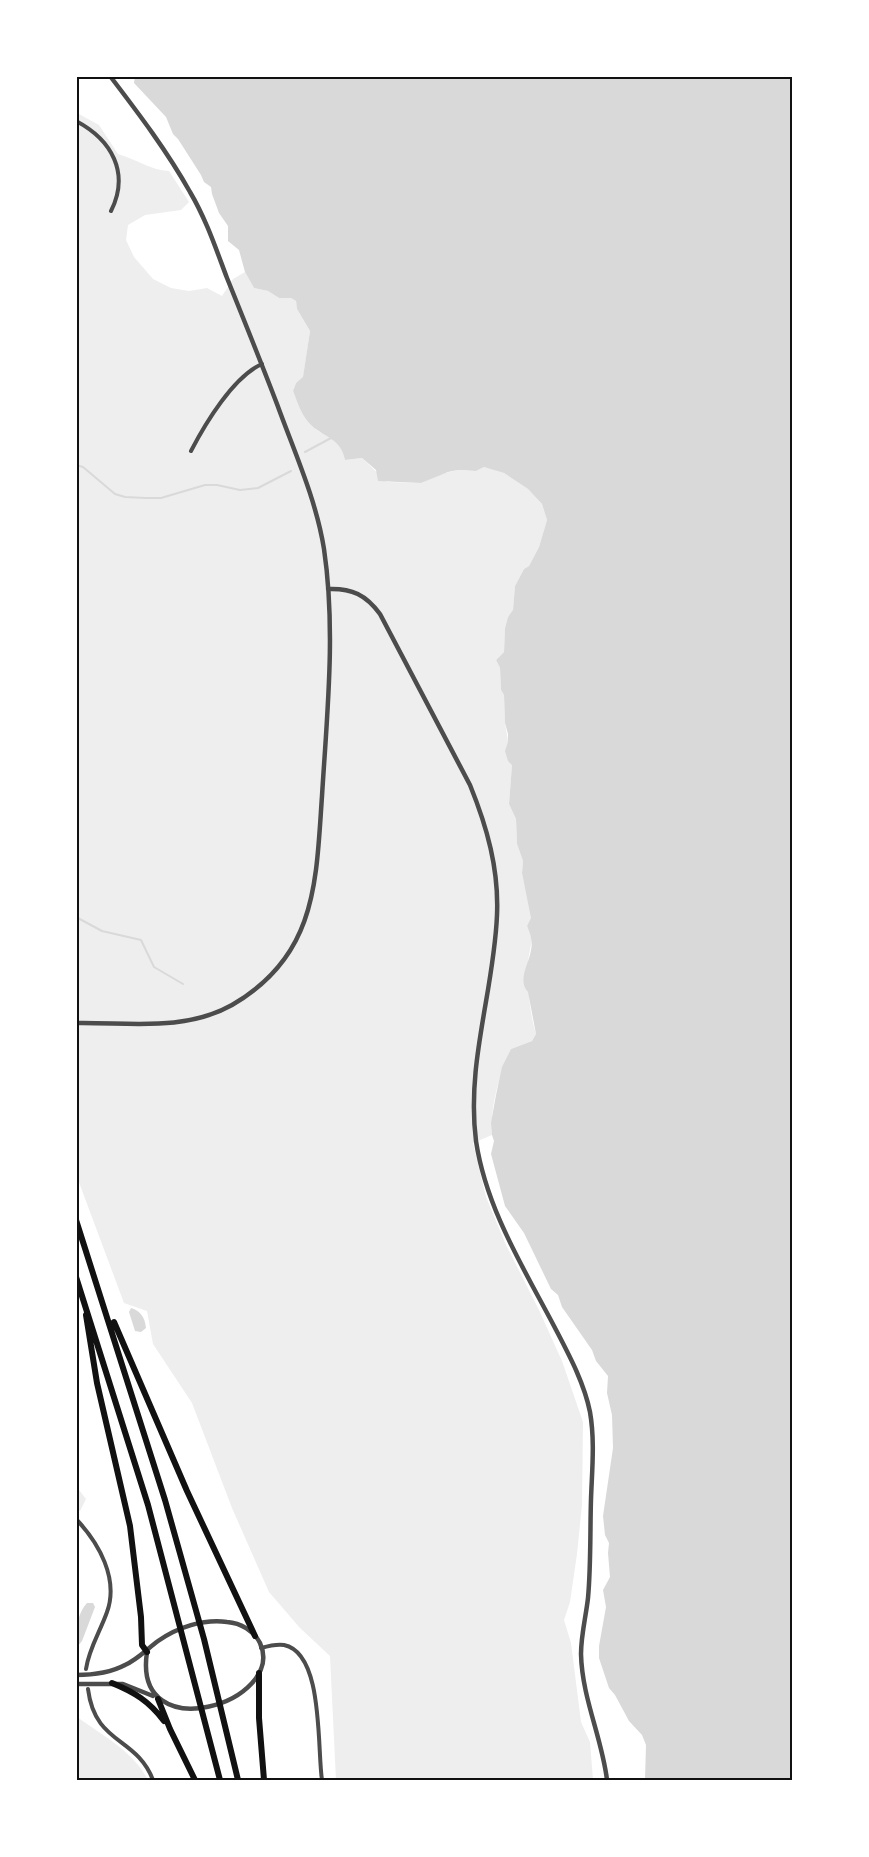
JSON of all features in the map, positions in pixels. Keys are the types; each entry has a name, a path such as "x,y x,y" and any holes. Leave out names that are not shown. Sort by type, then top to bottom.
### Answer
{"highway":[{"path":"76,1220 100,1289 165,1500 204,1639 238,1780"},
{"path":"76,1277 148,1505 220,1780"},
{"path":"100,1289 187,1491 255,1636"},
{"path":"82,1293 97,1383 130,1526 141,1617 142,1645 147,1652"},
{"path":"259,1673 259,1718 264,1780"},
{"path":"112,1683 146,1700 170,1729"},
{"path":"157,1698 195,1780"}],"street":[{"path":"76,1023 164,1024 181,1023 208,1016 234,1004 257,988 276,969 298,937 311,903 317,868 329,656 328,589 324,550 316,515 262,364 192,195 158,139 110,76"},
{"path":"76,121 102,139 119,171 120,185 117,200 111,211"},
{"path":"191,451 214,411 244,377 262,364"},
{"path":"328,589 359,593 372,603 380,614 470,785 489,842 495,871 497,915 476,1065 476,1136 484,1179 498,1217 567,1353 590,1410 593,1459 590,1564 581,1653 588,1702 604,1760 607,1780"},
{"path":"76,1519 86,1529 97,1547 110,1577 111,1590 108,1612 90,1650 86,1669"},
{"path":"76,1676 111,1672 147,1652 158,1641 175,1631 193,1624 211,1621 230,1622 249,1629 261,1648 262,1662 259,1673 250,1687 213,1706 177,1707 130,1685 76,1684"},
{"path":"261,1648 285,1645 298,1652 309,1669 314,1686 322,1780"},
{"path":"147,1652 146,1679 157,1698"},
{"path":"88,1689 93,1712 105,1731 139,1756 153,1780"}],"shaded area":[{"path":"135,76 792,77 792,1780 645,1780 646,1745 642,1735 629,1721 609,1688 599,1658 606,1607 603,1590 610,1577 609,1543 605,1535 603,1516 613,1448 612,1415 607,1393 608,1376 562,1307 558,1295 551,1289 524,1233 505,1206 491,1154 494,1141 491,1123 502,1067 511,1049 532,1041 536,1034 524,982 532,947 527,926 531,918 522,873 523,861 517,844 516,819 509,804 512,765 505,751 508,734 500,668 496,660 504,652 505,628 513,610 515,586 539,547 547,520 542,504 528,489 504,473 484,467 476,471 448,472 421,483 378,481 376,470 362,458 345,460 336,443 306,419 293,391 296,383 303,377 310,331 297,309 296,301 291,298 279,298 268,291 254,288 245,272 239,250 228,241 228,226 219,213 211,187 204,182 173,134 166,117 134,83"},
{"path":"77,113 99,125 118,154 156,169 169,171 189,202 181,210 145,215 128,225 126,240 134,257 153,279 171,288 189,291 207,288 222,296 233,279 245,272 254,288 268,291 279,298 291,298 296,301 297,309 310,331 303,378 296,383 293,391 306,419 340,447 345,460 362,458 387,482 421,483 441,474 458,470 476,471 484,467 492,469 504,473 528,489 542,504 547,520 539,547 515,586 513,611 508,617 505,628 504,652 496,660 500,668 512,765 509,804 516,819 517,844 523,861 522,873 532,918 527,926 531,941 528,981 530,1008 536,1034 532,1041 511,1049 496,1091 492,1113 492,1135 473,1143 486,1197 506,1245 562,1361 583,1422 582,1505 570,1602 564,1620 571,1643 581,1722 590,1742 593,1780 336,1780 330,1656 300,1628 269,1592 232,1508 192,1403 153,1344 147,1311 124,1303 77,1177"},
{"path":"131,1308 140,1313 143,1318 146,1328 141,1332 135,1331 129,1312"},
{"path":"76,1486 86,1499 80,1511 77,1510"},
{"path":"87,1603 93,1603 95,1607 82,1641 77,1647 79,1618"},
{"path":"77,1717 126,1753 135,1761 148,1780 77,1780"}],"waterway":[{"path":"305,452 331,438"},
{"path":"76,465 83,467 115,494 146,498 161,498 205,485 240,490 258,488 291,471"},
{"path":"76,917 102,931 141,940 154,967 183,984"}]}
